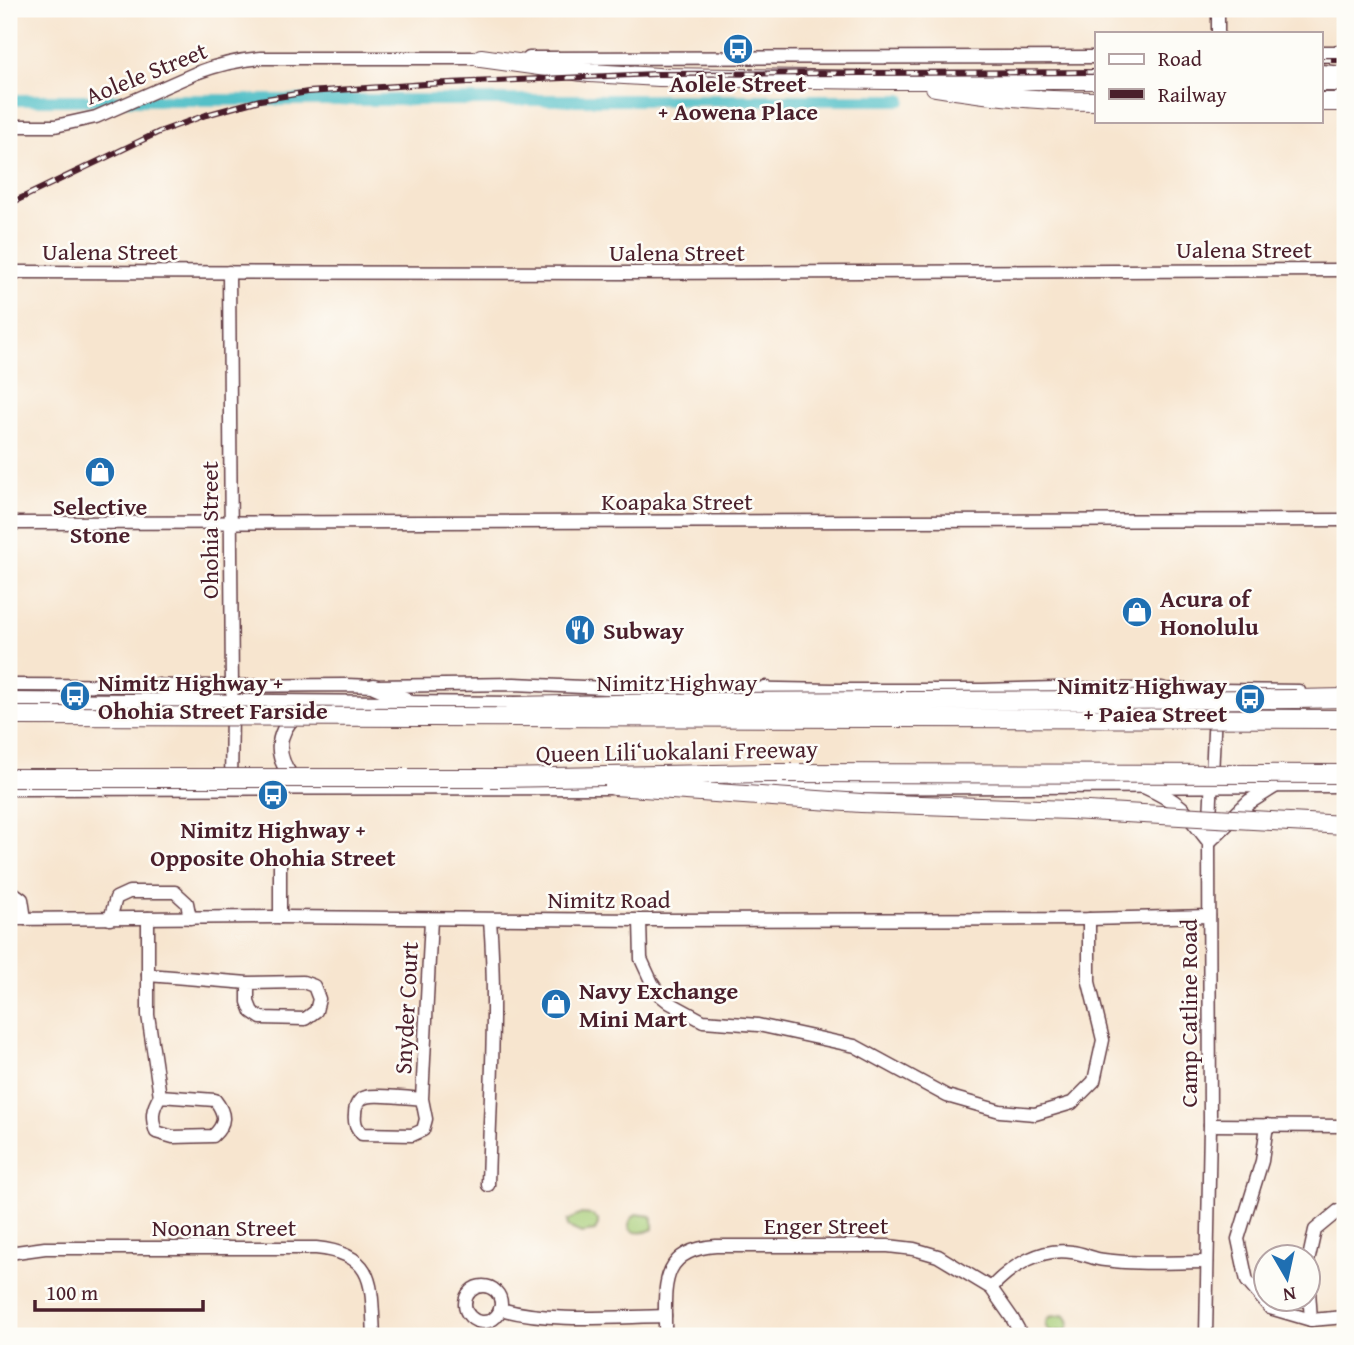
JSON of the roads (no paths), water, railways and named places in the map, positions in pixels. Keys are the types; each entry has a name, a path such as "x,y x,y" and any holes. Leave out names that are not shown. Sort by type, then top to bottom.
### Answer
{"highway":[{"path":"481,58 590,73 645,76 1095,80"},
{"path":"886,80 966,92 1095,102"},
{"path":"1322,82 1345,82"},
{"path":"1322,102 1345,102"},
{"path":"10,711 716,702 1345,698"},
{"name":"Queen Liliʻuokalani Freeway","path":"10,711 1345,719"},
{"name":"Queen Liliʻuokalani Freeway","path":"9,778 499,778 767,773 1345,774"},
{"path":"499,778 860,803 1070,810 1345,825"}],"main road":[{"path":"159,685 195,702"},
{"path":"374,687 414,704"},
{"path":"765,688 794,706"},
{"path":"1162,689 1193,713"},
{"path":"954,706 983,690"},
{"name":"Nimitz Highway","path":"10,711 232,702 954,706 1215,714 1345,713"},
{"path":"309,788 296,783 283,764 279,746 281,736 296,714 310,706 328,703"},
{"path":"1140,784 1167,796 1186,811 1209,841 1249,802 1277,784"},
{"path":"9,788 1345,785"}],"street":[{"path":"1218,9 1218,32"},
{"path":"1322,52 1345,52"},
{"name":"Aolele Street","path":"9,126 69,124 96,117 212,67 250,59 1095,57"},
{"path":"1322,71 1345,73"},
{"name":"Ualena Street","path":"9,272 1345,270"},
{"name":"Ohohia Street","path":"229,272 231,787"},
{"name":"Koapaka Street","path":"9,523 1345,520"},
{"path":"9,685 374,687 480,684 606,688 1345,690"},
{"name":"Camp Catline Road","path":"1206,1336 1210,1125 1209,841 1218,690"},
{"path":"280,865 280,917"},
{"path":"9,891 22,899 25,919"},
{"path":"110,919 116,898 129,892 175,892 187,903 190,918"},
{"name":"Nimitz Road","path":"9,919 1089,919 1209,916"},
{"path":"148,918 148,1015 160,1097 153,1107 152,1119 156,1132 173,1137 213,1136 221,1128 223,1115 215,1100 160,1097"},
{"name":"Snyder Court","path":"422,1099 367,1097 355,1107 356,1126 362,1134 412,1135 423,1130 426,1119 422,1099 431,919"},
{"path":"639,920 641,959 652,983 670,1003 703,1021 758,1025 855,1046 947,1096 1000,1111 1035,1114 1072,1103 1094,1080 1103,1040 1089,982 1089,919"},
{"path":"488,1185 493,955 490,920"},
{"path":"148,975 248,983 303,982 314,986 319,999 316,1011 305,1019 261,1018 252,1012 248,1002 248,983"},
{"path":"1210,1125 1345,1126"},
{"path":"1267,1125 1262,1161 1238,1240 1247,1282 1270,1308 1311,1320 1345,1317"},
{"path":"1312,1244 1315,1230 1338,1211 1345,1209"},
{"name":"Enger Street","path":"665,1336 665,1285 669,1270 685,1254 706,1247 901,1247 937,1256 991,1288 1022,1336"},
{"name":"Noonan Street","path":"9,1253 45,1248 335,1250 350,1256 363,1268 371,1287 374,1336"},
{"path":"991,1288 1018,1265 1057,1250 1127,1262 1207,1262"},
{"path":"500,1309 522,1315 564,1317 665,1316"},
{"path":"1311,1314 1311,1320"}],"waterway":[{"path":"9,100 901,100"}],"railway":[{"path":"1322,60 1345,60"},
{"path":"9,204 159,132 260,100 308,92 655,74 1095,72"}],"place":[{"name":"Aolele Street + Aowena Place","path":"738,49"},
{"name":"Selective Stone","path":"100,472"},
{"name":"Acura of Honolulu","path":"1137,612"},
{"name":"Subway","path":"580,630"},
{"name":"Nimitz Highway + Ohohia Street Farside","path":"75,696"},
{"name":"Nimitz Highway + Paiea Street","path":"1250,699"},
{"name":"Nimitz Highway + Opposite Ohohia Street","path":"273,795"},
{"name":"Navy Exchange Mini Mart","path":"556,1004"}]}
